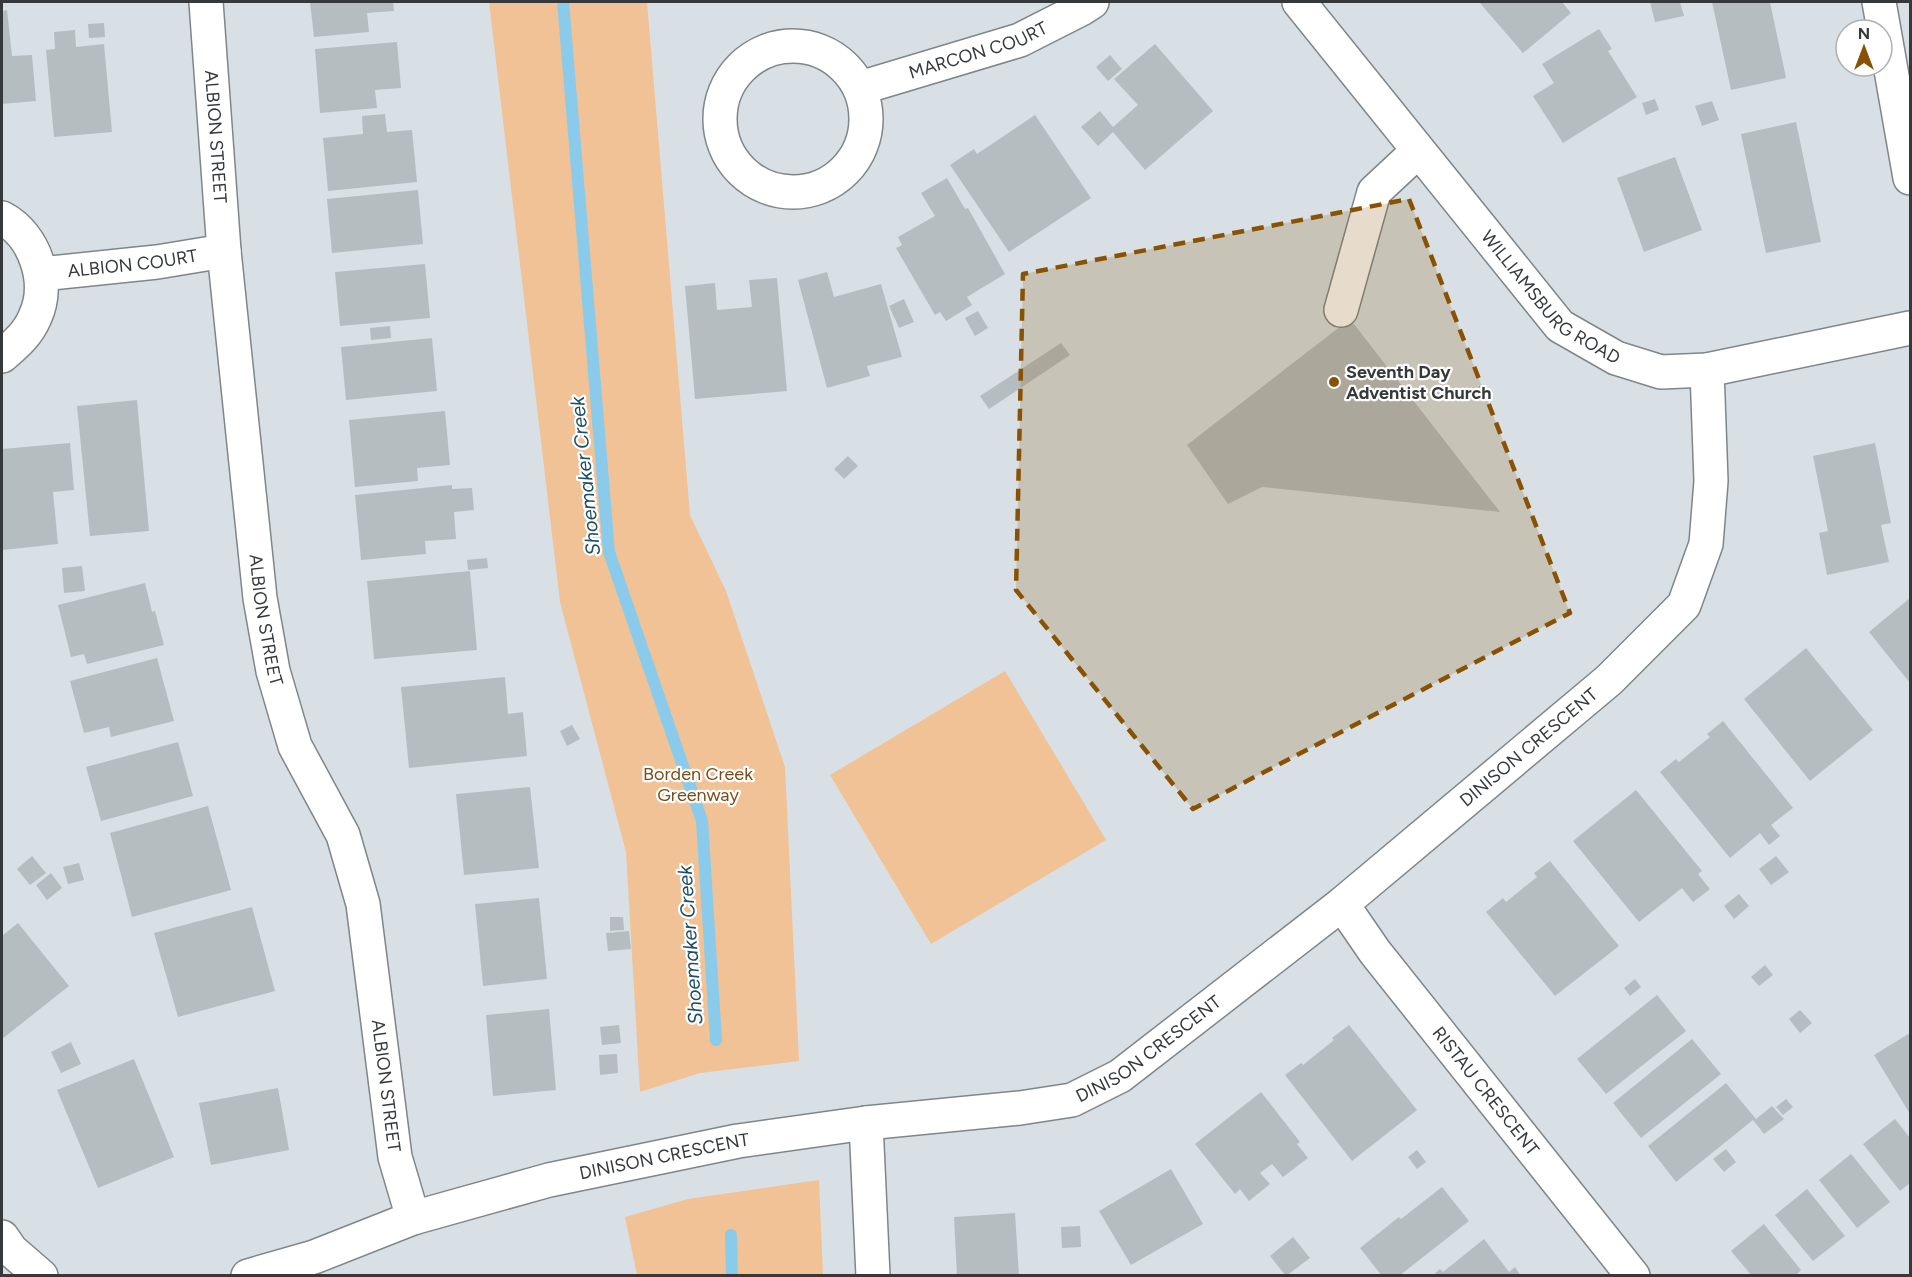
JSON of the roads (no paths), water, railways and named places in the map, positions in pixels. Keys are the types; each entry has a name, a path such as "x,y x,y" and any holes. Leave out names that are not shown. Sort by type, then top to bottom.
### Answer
{"street":[{"name":"ALBION STREET","path":"206,2 224,251 260,597 273,670 295,746 343,836 363,904 395,1157 413,1218"},
{"name":"MARCON COURT","path":"860,88 1020,40 1092,2"},
{"name":"WILLIAMSBURG ROAD","path":"1299,2 1560,326 1616,358 1661,372 1707,370 1911,328"},
{"path":"1878,2 1911,178"},
{"path":"800,45 824,52 845,68 860,88 865,101 866,127 859,151 838,177 815,189 777,190 753,180 735,164 723,141 719,122 723,97 736,72 755,56 774,48 800,45"},
{"path":"1341,310 1374,192 1419,151"},
{"path":"2,218 9,222 32,247 42,289 36,316 22,339 2,356"},
{"name":"ALBION COURT","path":"40,274 157,262 224,251"},
{"name":"DINISON CRESCENT","path":"248,1275 317,1266 413,1218 549,1180 738,1141 866,1123 1020,1108 1072,1100 1120,1076 1342,904 1609,680 1684,605 1706,544 1711,481 1707,370"},
{"name":"RISTAU CRESCENT","path":"1342,904 1375,952 1634,1275"},
{"path":"866,1123 873,1275"},
{"path":"2,1238 11,1250 41,1275"}],"waterway":[{"name":"Shoemaker Creek","path":"563,2 609,552 702,821 716,1040"},
{"name":"Shoemaker Creek","path":"731,1235 732,1276"}],"place":[{"name":"Seventh Day Adventist Church","path":"1334,382"}],"park label":[{"name":"Borden Creek Greenway","path":"698,784"}]}
